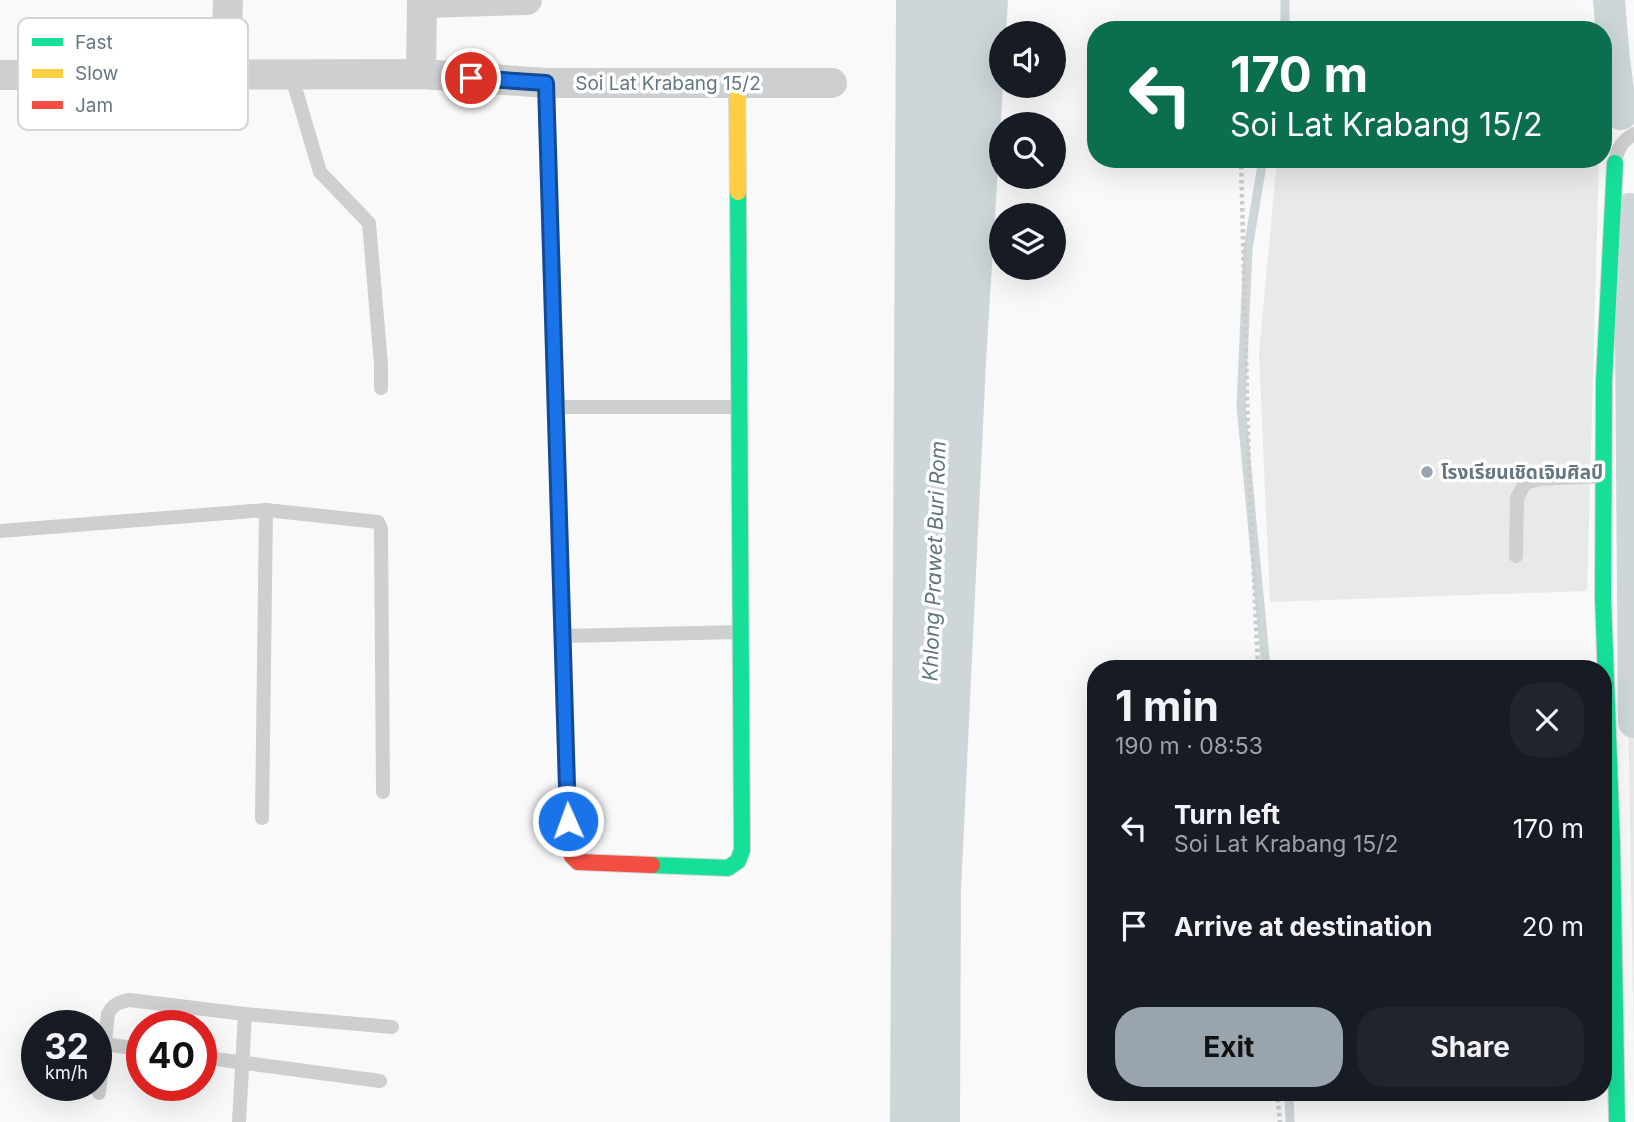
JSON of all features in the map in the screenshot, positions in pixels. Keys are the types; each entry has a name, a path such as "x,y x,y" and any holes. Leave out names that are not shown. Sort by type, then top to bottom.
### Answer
{"street":[{"path":"228,0 228,18"},
{"path":"421,74 422,1 527,0"},
{"name":"Soi Lat Krabang 15/2","path":"248,74 421,74 546,83 832,83"},
{"name":"Soi Lat Krabang 15/2","path":"0,75 18,75"},
{"path":"546,83 569,848 578,862 728,868 738,861 742,850 737,83"},
{"path":"1604,660 1604,381 1615,163"},
{"path":"1612,871 1618,904 1617,1122"}],"lane":[{"path":"291,74 320,172 369,223 381,388"},
{"path":"1615,163 1618,148 1634,134"},
{"path":"557,407 740,407"},
{"path":"1516,556 1517,498 1525,483 1539,479 1605,476"},
{"path":"262,818 266,510"},
{"path":"0,531 266,510 377,522 381,529 383,792"},
{"path":"563,636 741,631"},
{"path":"110,1010 112,1006 129,1000 392,1027"},
{"path":"239,1122 245,1014"},
{"path":"217,1059 380,1081"}],"path":[{"path":"1241,168 1258,660"},
{"path":"1278,1101 1280,1122"}],"shaded area":[{"name":"โรงเรียนเชิดเจิมศิลป์","path":"1276,168 1599,168 1587,591 1270,602 1259,353"},
{"path":"1634,288 1634,1057 1623,407"}],"water":[{"name":"Khlong Prawet Buri Rom","path":"896,0 1008,0 1007,21 989,21 989,98 1002,98 1001,112 989,112 989,189 997,189 996,203 989,203 991,280 961,891 960,1122 890,1122"}],"waterway":[{"path":"1285,0 1285,21"},
{"path":"1609,0 1611,21"},
{"path":"1612,35 1621,114"},
{"path":"1262,168 1248,249 1241,406 1265,660"},
{"path":"1630,209 1634,722"},
{"path":"1289,1101 1290,1122"}],"traffic: fast":[{"path":"1605,660 1604,381 1615,163"},
{"path":"652,865 728,868 738,861 742,850 738,192"},
{"path":"1612,843 1617,1122"}],"traffic: slow":[{"path":"737,83 738,192"},
{"path":"555,380 565,715"}],"traffic: jam":[{"path":"546,83 555,380"},
{"path":"565,715 569,848 572,856 578,862 652,865"}],"place":[{"name":"โรงเรียนเชิดเจิมศิลป์","path":"1427,472"}],"route":[{"path":"471,78 546,83 568,821"}]}
